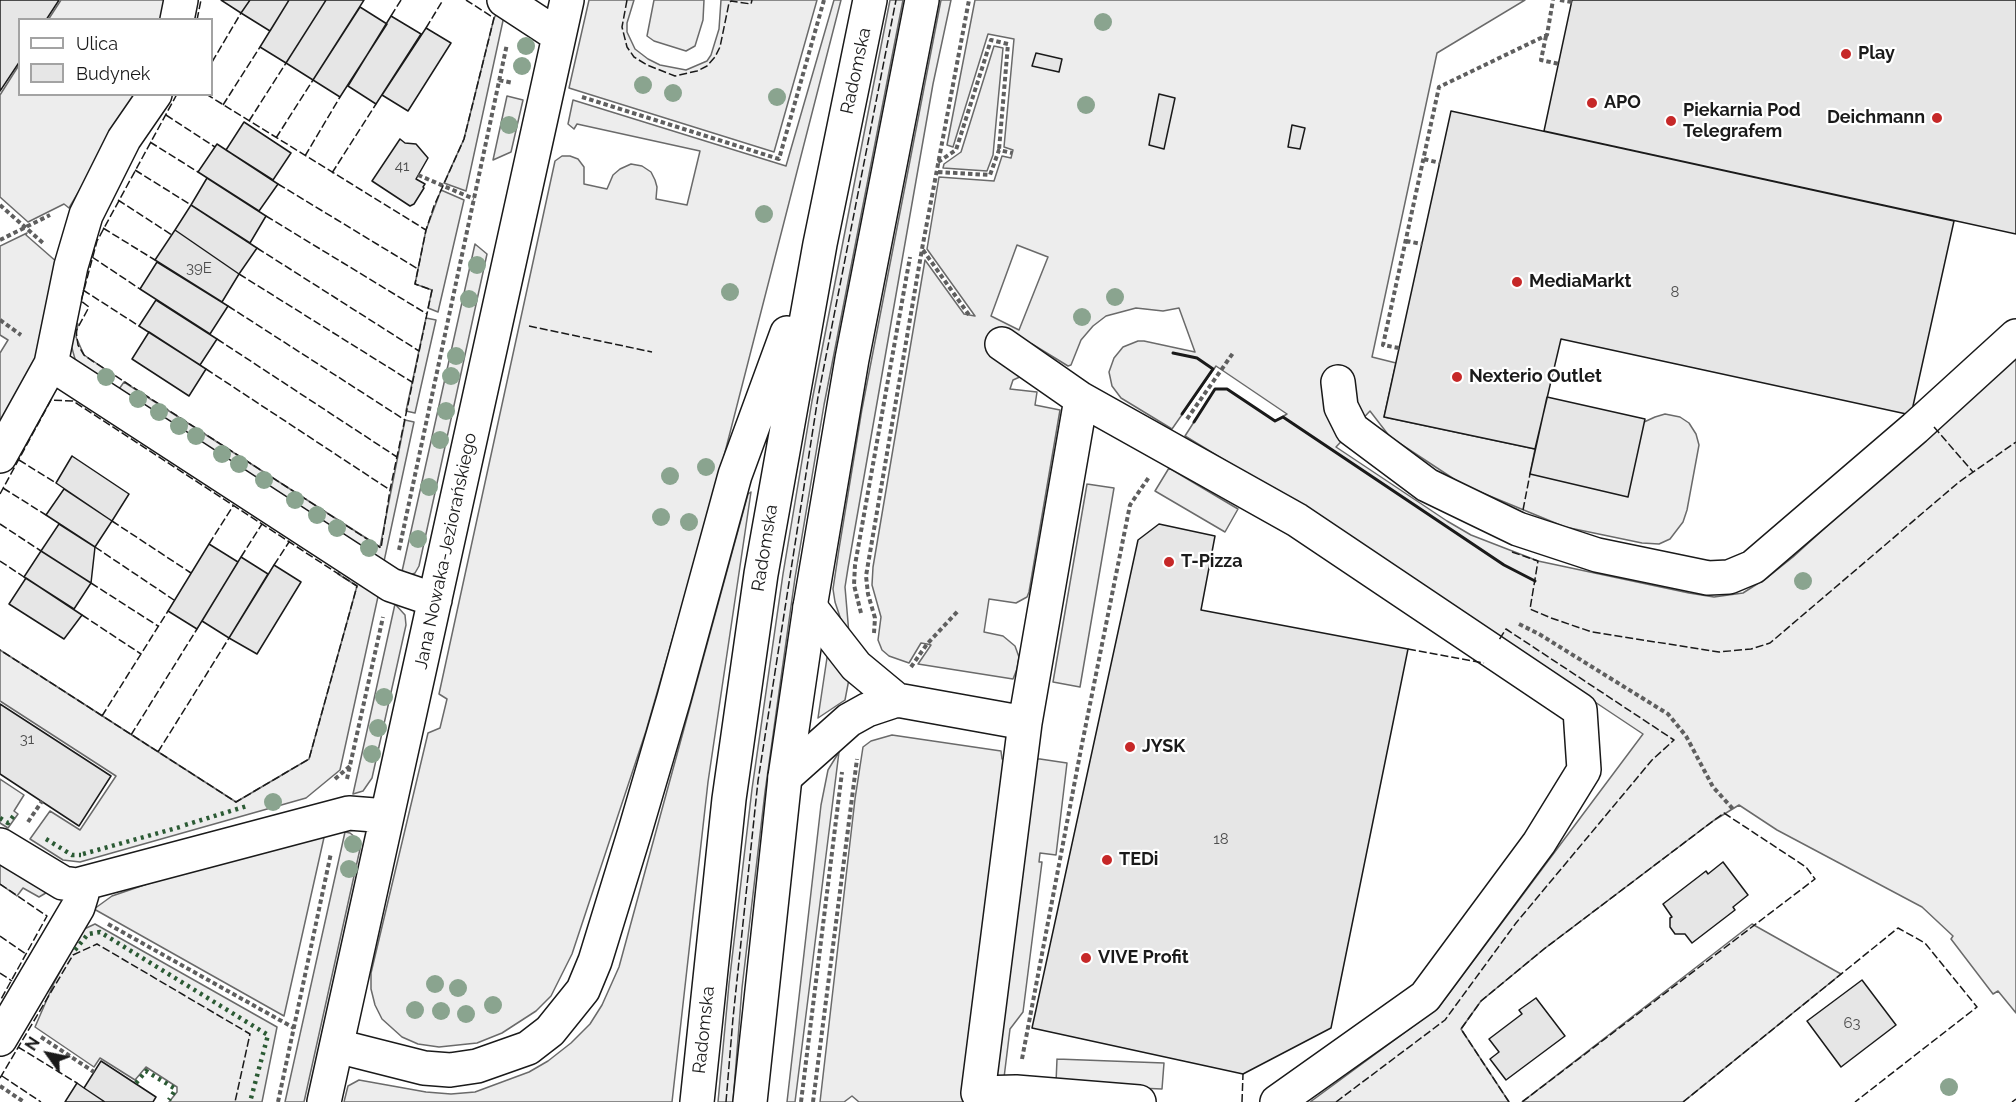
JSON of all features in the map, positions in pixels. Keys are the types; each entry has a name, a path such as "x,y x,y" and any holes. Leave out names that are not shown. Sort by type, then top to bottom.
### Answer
{"main road":[{"path":"177,18 181,0"},
{"path":"504,0 559,36"},
{"name":"Jana Nowaka-Jeziorańskiego","path":"324,1102 567,0"},
{"name":"Radomska","path":"697,1102 720,880 742,700 779,462 820,244 870,0"},
{"path":"750,1102 785,777 810,608 852,359 922,0"},
{"path":"0,456 51,364 81,228 124,139 154,96"},
{"path":"337,1046 424,1068 450,1070 477,1066 528,1048 550,1031 583,990 595,961 638,820 735,475 820,244"},
{"path":"1338,382 1341,407 1352,429 1426,485 1518,529 1597,555 1708,578 1729,577 1753,567 1916,428 2016,336"},
{"path":"1002,344 1081,399 1297,520 1580,710 1584,770 1539,843 1425,996 1277,1102"},
{"path":"51,364 391,585 435,600"},
{"path":"1081,399 1025,723 978,1093 1016,1092 1139,1102"},
{"path":"810,608 856,666 903,685 1025,723"},
{"path":"785,777 849,720 903,685"},
{"path":"6,1030 79,895 349,813 387,816"},
{"path":"0,845 72,885 79,895"}],"path":[{"path":"579,96 779,159 824,0"},
{"path":"873,639 875,618 868,594 866,576 922,249 969,0"},
{"path":"1553,0 1541,60 1558,64"},
{"path":"1560,0 1572,2"},
{"path":"398,551 509,33"},
{"path":"1399,348 1383,345 1439,87 1546,35"},
{"path":"938,162 956,150 991,40 1008,44 999,150 990,175 938,172"},
{"path":"999,150 1012,153"},
{"path":"1424,159 1440,163"},
{"path":"418,175 474,200"},
{"path":"0,205 43,243"},
{"path":"0,240 41,220"},
{"path":"1406,241 1422,244"},
{"path":"922,249 969,315"},
{"path":"863,622 854,585 855,566 911,251"},
{"path":"1188,418 1233,354"},
{"path":"1022,1060 1130,505 1152,471"},
{"path":"346,787 385,610"},
{"path":"903,685 927,644 958,611"},
{"path":"813,1102 858,751"},
{"path":"801,1102 843,767"},
{"path":"278,1102 333,842"},
{"path":"79,895 294,1028"},
{"path":"6,1030 30,1029 94,1072"},
{"path":"0,1086 24,1102"}],"shaded area":[{"path":"61,0 172,0 168,18 49,18"},
{"path":"589,0 634,0 627,23 627,32 635,49 660,65 686,70 707,61 711,55 719,29 721,0 817,0 774,152 569,88"},
{"path":"654,0 704,0 703,20 695,46 686,51 654,41 647,36"},
{"path":"834,0 841,0 714,495 646,731 572,954 551,996 536,1011 502,1033 477,1043 439,1047 418,1044 402,1037 382,1019 371,989 371,973 428,733 440,728 447,699 439,694 555,161 562,156 578,159 584,167 584,184 607,189 613,175 620,169 631,164 642,166 651,172 655,180 656,199 687,205 700,151 577,124 574,129 568,124 573,100 786,166"},
{"path":"890,0 903,0 824,405 795,578 765,792 742,988 733,1102 718,1102 729,984 752,789 783,574 812,401"},
{"path":"941,0 951,0 933,84 845,587 849,634 843,626 833,589 862,409"},
{"path":"975,0 1525,0 1437,53 1372,357 1396,363 1384,417 1535,449 1530,474 1655,417 1665,414 1680,417 1689,423 1696,434 1699,445 1683,522 1670,539 1659,544 1642,543 1565,527 1463,485 1390,437 1370,411 1336,447 1471,535 1538,561 1689,593 1714,597 1743,593 1768,577 1793,557 2016,354 2016,1013 1998,991 1993,994 1951,939 1953,936 1922,907 1777,830 1739,805 1713,821 1544,949 1481,1001 1461,1029 1509,1102 1310,1102 1438,1008 1643,734 1311,513 1185,436 1215,389 1227,389 1275,421 1287,414 1216,366 1172,429 1121,398 1112,386 1109,372 1114,358 1123,347 1144,341 1195,352 1179,308 1163,311 1136,308 1106,316 1081,340 1071,365 1068,366 1032,344 1022,376 1013,380 1010,389 1037,392 1035,405 1060,410 1029,592 1027,597 1016,603 989,599 984,632 1003,636 1015,646 1019,657 1013,679 918,664 931,645 927,644 921,643 909,663 889,656 882,650 878,640 881,617 872,585 873,567 925,260 964,314 975,316 927,249 939,177 994,181 1002,156 1011,158 1013,150 1004,147 1014,39 988,34 953,147 947,145","holes":["1017,245 1048,257 1019,330 991,316"]},
{"path":"498,12 504,16 466,191 444,183 464,139 494,18"},
{"path":"994,46 1003,48 993,155 987,171 943,168 944,164 961,152"},
{"path":"18,67 18,96 142,96 125,114 69,208 64,204 28,222 0,197 0,95"},
{"path":"507,96 523,100 511,152 493,160"},
{"path":"441,190 464,200 438,312 428,308 432,290 415,284 426,230"},
{"path":"27,233 26,235 58,263 41,348 0,427 0,353 8,340 0,335 0,246"},
{"path":"475,244 487,254 419,566 415,573 401,576"},
{"path":"426,318 436,320 415,413 406,411"},
{"path":"72,319 78,324 76,337 84,355 114,375 108,386 80,366 75,359 70,341"},
{"path":"124,382 380,547 405,420 414,422 383,566 117,392"},
{"path":"1169,468 1238,509 1225,532 1155,491"},
{"path":"1087,484 1114,488 1080,687 1053,682"},
{"path":"751,492 708,782 672,1102 344,1102 348,1086 359,1080 426,1092 451,1094 475,1092 529,1072 548,1061 590,1024 602,1005 619,967 748,494"},
{"path":"342,568 379,592 340,770 306,798 80,862 63,860 30,839 50,811 80,830 116,776 0,701 0,650 236,802 309,759 357,586 338,574"},
{"path":"395,604 405,615 406,625 372,778 363,791 353,794"},
{"path":"828,651 849,679 845,700 818,718"},
{"path":"892,735 1001,751 1002,759 1040,759 1067,763 1056,855 1040,853 1039,862 1042,862 1023,1012 1010,1029 1001,1102 859,1102 852,1096 844,1102 820,1102 863,747 871,741"},
{"path":"839,752 795,1102 787,1102 821,805 828,770"},
{"path":"0,779 24,795 14,811 18,814 8,828 0,823"},
{"path":"345,832 360,841 360,849 304,1102 285,1102"},
{"path":"325,833 284,1016 94,909 112,896 150,883"},
{"path":"0,859 51,890 39,897 23,888 17,896 0,884"},
{"path":"95,924 277,1027 262,1102 169,1102 177,1092 177,1087 146,1067 135,1080 100,1058 94,1067 35,1027 54,983 82,930"},
{"path":"1752,924 1841,974 1683,1102 1522,1102"},
{"path":"1057,1059 1164,1063 1162,1089 1056,1083"}],"building":[{"path":"0,0 59,0 47,18 18,18 18,64 0,91"},
{"path":"221,0 250,0 241,13"},
{"path":"250,0 289,0 270,31 241,13"},
{"path":"289,0 326,0 286,63 260,47"},
{"path":"326,0 364,0 313,80 286,63"},
{"path":"1572,0 2016,0 2016,234 1544,131"},
{"path":"360,7 387,24 340,97 313,80"},
{"path":"391,16 421,34 376,104 348,86"},
{"path":"426,28 451,43 408,111 382,95"},
{"path":"1036,53 1062,59 1059,72 1032,66"},
{"path":"1159,94 1175,98 1164,149 1149,145"},
{"path":"1451,111 1954,221 1911,415 1561,339 1535,449 1384,417"},
{"path":"244,122 291,153 273,180 226,150"},
{"path":"1292,125 1305,128 1300,149 1288,147"},
{"path":"400,139 405,143 416,144 428,158 416,179 425,184 424,188 414,204 410,206 372,181"},
{"path":"217,144 278,184 259,211 198,172"},
{"path":"207,178 266,216 250,243 191,205"},
{"path":"191,205 257,248 239,274 175,230"},
{"path":"175,230 239,274 222,302 155,260"},
{"path":"157,262 228,306 210,334 140,289"},
{"path":"156,300 217,339 200,365 139,326"},
{"path":"149,332 206,369 189,396 132,359"},
{"path":"1547,397 1645,419 1628,497 1530,474"},
{"path":"72,456 129,494 112,521 56,483"},
{"path":"64,489 112,521 95,547 46,515"},
{"path":"59,524 95,547 91,583 41,551"},
{"path":"1159,524 1215,536 1201,610 1408,649 1331,1028 1243,1074 1032,1028 1138,540"},
{"path":"209,544 238,562 197,629 168,611"},
{"path":"41,551 91,583 74,609 24,577"},
{"path":"241,557 268,574 229,638 202,621"},
{"path":"274,565 301,582 257,654 229,638"},
{"path":"26,578 82,615 64,639 9,604"},
{"path":"0,704 111,776 79,826 0,774"},
{"path":"1723,862 1748,895 1733,907 1735,910 1692,943 1685,934 1675,934 1670,927 1672,917 1663,904 1706,871 1708,874"},
{"path":"1862,980 1896,1025 1841,1067 1807,1021"},
{"path":"1536,998 1565,1036 1506,1080 1490,1059 1499,1052 1489,1039 1522,1014 1519,1010"},
{"path":"101,1061 156,1097 153,1102 105,1102 84,1088"},
{"path":"77,1083 84,1088 105,1102 65,1102"}],"hedge":[{"path":"185,825 247,806"},
{"path":"0,818 8,823 15,814"},
{"path":"83,854 180,827"},
{"path":"46,839 72,855 81,855"},
{"path":"75,950 88,934 100,932 268,1035 250,1102"},
{"path":"136,1083 146,1071 174,1088 169,1100"}],"fence":[{"path":"197,18 201,0"},
{"path":"391,16 401,0"},
{"path":"426,28 443,0"},
{"path":"176,96 97,241 81,301 89,307 76,331 78,345 84,355 91,360 381,548 390,490 432,290 415,284 426,230 434,206 464,139 494,18 466,0"},
{"path":"627,0 622,27 627,47 634,57 647,65 675,76 707,66 720,47 729,3 731,1 751,4 752,0"},
{"path":"726,1102 758,781 818,397 896,0"},
{"path":"213,60 241,13"},
{"path":"223,105 260,47"},
{"path":"249,121 286,63"},
{"path":"276,138 313,80"},
{"path":"209,96 426,230"},
{"path":"305,156 340,97"},
{"path":"332,173 376,104"},
{"path":"166,115 215,147"},
{"path":"150,142 198,172"},
{"path":"135,170 191,205"},
{"path":"278,184 418,269"},
{"path":"118,200 172,235"},
{"path":"266,216 427,314"},
{"path":"103,228 155,260"},
{"path":"257,248 419,351"},
{"path":"92,257 140,289"},
{"path":"239,274 412,382"},
{"path":"83,290 139,326"},
{"path":"228,306 405,420"},
{"path":"529,326 652,352"},
{"path":"217,339 397,457"},
{"path":"206,369 390,490"},
{"path":"0,494 51,400 73,401 357,586 309,759 236,802 0,650"},
{"path":"1934,427 1973,472"},
{"path":"1512,552 1538,561 1530,609 1551,618 1592,632 1719,652 1751,649 1770,643 1959,482 2016,442"},
{"path":"19,460 56,483"},
{"path":"1523,510 1530,474"},
{"path":"3,488 46,515"},
{"path":"209,544 233,506"},
{"path":"112,521 191,573"},
{"path":"0,524 41,551"},
{"path":"241,557 262,524"},
{"path":"274,565 289,542"},
{"path":"95,547 174,600"},
{"path":"0,561 24,577"},
{"path":"91,583 158,626"},
{"path":"102,716 168,611"},
{"path":"82,615 141,654"},
{"path":"131,735 197,629"},
{"path":"1336,1102 1445,1020 1516,923 1652,760 1674,740 1506,629 1499,640"},
{"path":"158,752 229,638"},
{"path":"1408,649 1484,663"},
{"path":"1509,1102 1461,1029 1481,1001 1544,949 1724,813 1806,867 1815,879 1522,1102"},
{"path":"0,884 47,916 0,1001"},
{"path":"1683,1102 1898,928 1925,943 1977,1007 1855,1102"},
{"path":"0,936 26,954"},
{"path":"0,1078 73,955 97,944 250,1034 235,1102"},
{"path":"0,973 12,981"},
{"path":"18,1047 77,1083"},
{"path":"1242,1102 1243,1074"},
{"path":"2,1076 41,1102"},
{"path":"2012,1102 2016,1099"}],"wall":[{"path":"1173,353 1197,358 1213,369 1182,414"},
{"path":"1194,422 1215,389 1227,389 1275,421 1283,417 1504,565 1535,581"}],"place":[{"name":"Play","path":"1846,54"},
{"name":"APO","path":"1592,103"},
{"name":"Deichmann","path":"1937,118"},
{"name":"Piekarnia Pod Telegrafem","path":"1671,121"},
{"name":"MediaMarkt","path":"1517,282"},
{"name":"Nexterio Outlet","path":"1457,377"},
{"name":"T-Pizza","path":"1169,562"},
{"name":"JYSK","path":"1130,747"},
{"name":"TEDi","path":"1107,860"},
{"name":"VIVE Profit","path":"1086,958"}]}
